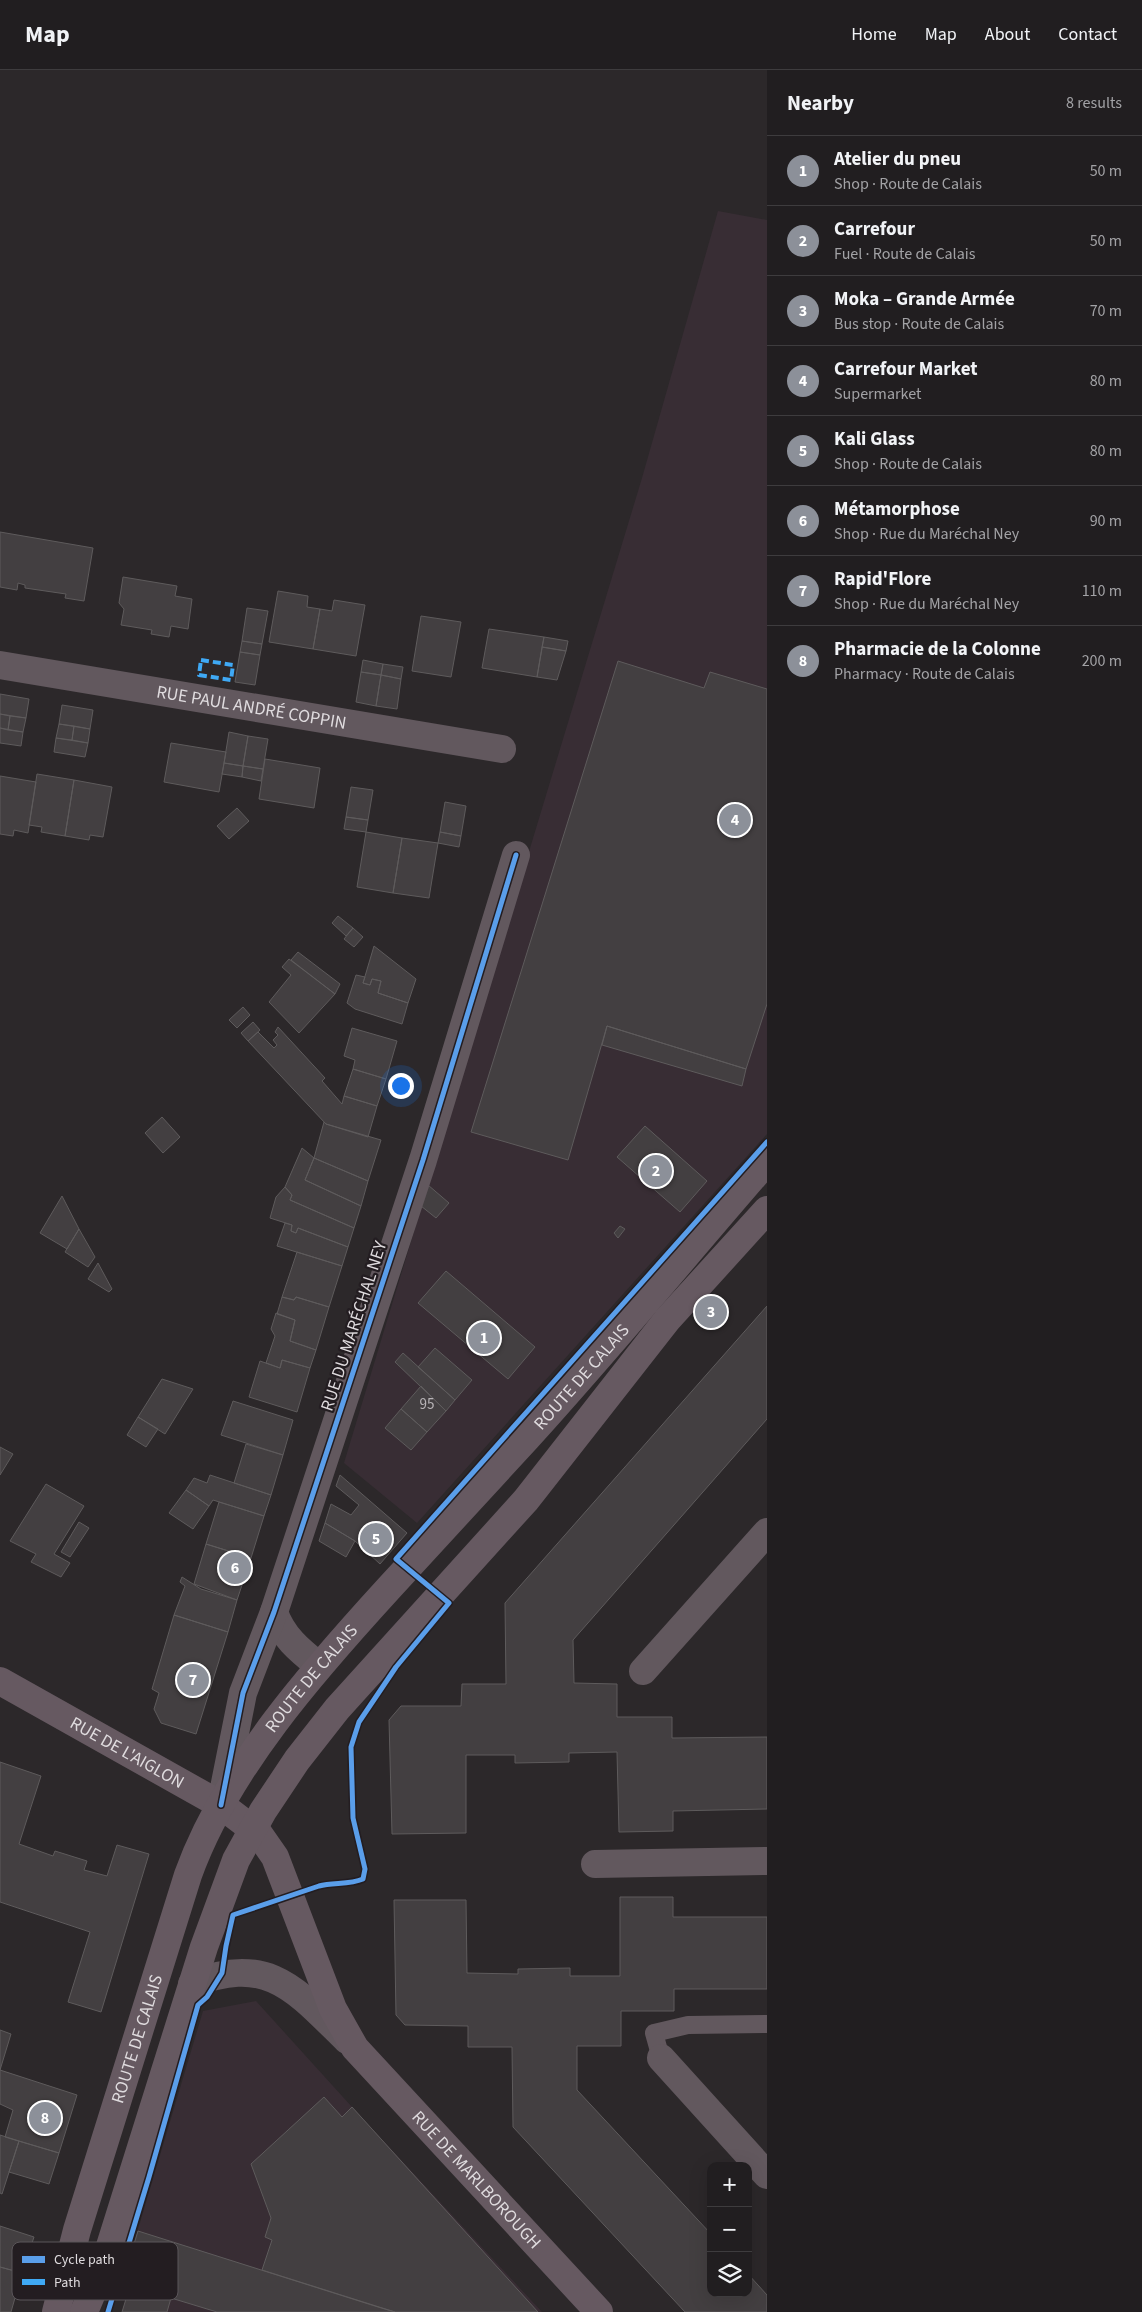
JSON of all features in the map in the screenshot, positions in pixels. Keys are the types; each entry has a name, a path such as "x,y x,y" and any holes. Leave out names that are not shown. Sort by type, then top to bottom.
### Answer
{"main road":[{"name":"ROUTE DE CALAIS","path":"74,2242 182,1892 194,1859 221,1805 255,1750 319,1666 572,1388 767,1161"},
{"name":"ROUTE DE CALAIS","path":"112,2242 192,1984 230,1876 253,1830 285,1778 336,1709 526,1500 667,1320 767,1210"},
{"name":"RUE DE L'AIGLON","path":"0,1681 221,1805 253,1830"},
{"name":"RUE DE MARLBOROUGH","path":"253,1830 265,1841 274,1857 333,2009 355,2048 599,2312"},
{"name":"ROUTE DE CALAIS","path":"84,2312 89,2300"}],"street":[{"name":"RUE PAUL ANDRÉ COPPIN","path":"0,665 502,750"},
{"name":"RUE DU MARÉCHAL NEY","path":"221,1805 243,1693 274,1612 423,1160 516,855"},
{"path":"644,1671 767,1532"},
{"path":"274,1612 289,1640 319,1666"},
{"path":"595,1864 767,1861"},
{"name":"RUE DE MARLBOROUGH","path":"192,1984 222,1973 240,1971 257,1973 272,1978 299,1994 355,2048"},
{"path":"661,2058 767,2175"}],"lane":[{"path":"661,2058 654,2033 688,2025 767,2024"}],"shaded area":[{"path":"718,211 767,220 767,1134 417,1523 344,1463 642,478"},
{"path":"256,2001 542,2312 122,2312 126,2300 178,2300 178,2242 134,2242 203,2011"}],"building":[{"path":"0,532 93,548 84,601 65,598 66,594 25,588 25,585 18,583 17,590 0,587"},
{"path":"123,577 177,586 175,596 192,599 188,629 171,626 169,637 151,634 152,630 121,625 124,609 119,603"},
{"path":"278,591 308,596 307,607 320,609 313,649 269,642"},
{"path":"334,600 365,605 356,656 313,649 320,609 332,611"},
{"path":"247,608 268,611 262,644 242,641"},
{"path":"421,616 461,622 451,677 412,671"},
{"path":"489,629 544,637 537,677 482,668"},
{"path":"544,637 568,641 566,651 542,647"},
{"path":"242,641 262,644 260,655 240,652"},
{"path":"542,647 566,651 557,680 537,677"},
{"path":"240,652 260,655 255,685 235,682"},
{"path":"363,660 383,664 381,675 361,672"},
{"path":"618,661 704,688 710,672 767,689 767,1004 746,1069 607,1026 568,1160 471,1132"},
{"path":"383,664 403,667 401,679 381,675"},
{"path":"361,672 381,675 376,706 356,702"},
{"path":"381,675 401,679 397,709 376,706"},
{"path":"0,694 29,699 26,718 0,714"},
{"path":"62,705 93,710 90,729 59,724"},
{"path":"0,714 10,716 8,730 0,728"},
{"path":"10,716 26,718 23,732 8,730"},
{"path":"59,724 74,726 72,740 56,738"},
{"path":"74,726 90,729 88,743 72,740"},
{"path":"0,728 23,732 21,746 0,743"},
{"path":"229,732 248,736 243,766 224,763"},
{"path":"248,736 268,739 263,769 243,766"},
{"path":"56,738 88,743 85,757 54,752"},
{"path":"171,743 226,752 219,792 164,782"},
{"path":"265,759 320,768 314,808 259,799"},
{"path":"224,763 243,766 242,777 222,774"},
{"path":"243,766 263,769 261,781 242,777"},
{"path":"37,774 74,780 65,836 41,832 42,827 29,825"},
{"path":"0,776 36,782 28,833 14,830 13,836 0,834"},
{"path":"74,780 112,787 103,837 90,835 89,840 65,836"},
{"path":"351,787 373,790 368,820 346,817"},
{"path":"445,802 466,806 461,836 440,832"},
{"path":"237,808 249,821 229,839 217,826"},
{"path":"346,817 368,820 366,832 344,829"},
{"path":"366,832 402,838 393,893 357,887"},
{"path":"440,832 461,836 459,847 438,843"},
{"path":"402,838 438,843 429,898 393,893"},
{"path":"338,916 353,928 346,936 332,923"},
{"path":"353,928 363,937 354,947 344,939"},
{"path":"374,946 416,979 408,1003 378,993 381,981 372,979 370,985 363,983"},
{"path":"298,952 340,984 335,994 291,960"},
{"path":"289,959 335,994 299,1033 269,1002 291,975 282,967"},
{"path":"356,975 365,977 363,983 370,985 372,979 381,981 378,993 408,1003 402,1024 355,1009 347,1003"},
{"path":"243,1007 250,1015 237,1028 229,1020"},
{"path":"253,1022 260,1030 248,1041 241,1033"},
{"path":"607,1026 746,1069 742,1086 602,1045"},
{"path":"278,1027 325,1078 322,1081 342,1104 344,1096 377,1106 368,1137 326,1124 248,1041 258,1032 274,1048 277,1045 273,1040 278,1035 275,1032"},
{"path":"352,1028 397,1041 386,1079 353,1069 355,1060 344,1056"},
{"path":"353,1069 386,1079 377,1106 344,1096"},
{"path":"162,1117 180,1137 163,1153 145,1133"},
{"path":"324,1122 381,1140 368,1181 314,1158"},
{"path":"645,1126 707,1181 680,1212 617,1157"},
{"path":"302,1148 314,1158 305,1180 361,1206 354,1228 290,1200 292,1195 285,1187"},
{"path":"314,1158 368,1181 361,1206 305,1180"},
{"path":"428,1185 449,1203 436,1218 421,1206"},
{"path":"285,1187 292,1195 290,1200 354,1228 348,1247 298,1228 296,1233 291,1231 292,1225 270,1218 276,1197"},
{"path":"62,1196 79,1229 67,1249 40,1233"},
{"path":"285,1223 292,1225 291,1231 296,1233 298,1228 348,1247 342,1266 277,1246"},
{"path":"620,1226 625,1229 618,1238 614,1233"},
{"path":"79,1229 95,1257 88,1267 65,1252"},
{"path":"297,1252 342,1266 329,1307 296,1297 294,1300 282,1297"},
{"path":"98,1263 112,1289 109,1292 88,1279"},
{"path":"446,1271 535,1347 508,1379 418,1303"},
{"path":"282,1297 294,1300 296,1297 329,1307 316,1350 290,1341 295,1320 277,1314"},
{"path":"767,1306 767,1419 573,1640 574,1683 617,1684 617,1717 672,1717 672,1738 767,1737 767,1809 673,1811 673,1831 619,1832 617,1752 569,1753 569,1762 515,1763 515,1755 466,1755 466,1833 392,1834 389,1720 401,1706 461,1706 462,1684 506,1684 505,1603"},
{"path":"276,1313 295,1320 290,1341 316,1350 310,1368 282,1360 280,1368 266,1363 275,1336 271,1329"},
{"path":"435,1348 472,1380 455,1400 418,1367"},
{"path":"403,1353 455,1400 446,1411 395,1362"},
{"path":"282,1360 310,1368 297,1412 249,1397 260,1361 280,1368"},
{"path":"162,1379 193,1389 165,1434 138,1417"},
{"path":"421,1386 446,1411 427,1432 401,1409"},
{"path":"233,1401 293,1420 283,1455 221,1435"},
{"path":"401,1409 427,1432 411,1450 385,1428"},
{"path":"138,1417 158,1429 146,1447 127,1435"},
{"path":"246,1444 283,1455 271,1495 234,1483"},
{"path":"0,1447 13,1454 0,1475"},
{"path":"210,1475 271,1495 264,1516 213,1500 209,1506 186,1490 194,1478 207,1483"},
{"path":"340,1475 407,1533 380,1564 355,1541 325,1523 331,1504 351,1515 359,1505 336,1486"},
{"path":"46,1484 84,1506 54,1554 70,1563 61,1577 31,1562 36,1554 10,1541"},
{"path":"186,1490 209,1506 193,1529 169,1513"},
{"path":"219,1502 264,1516 251,1558 206,1544"},
{"path":"79,1522 89,1528 70,1557 61,1552"},
{"path":"325,1523 355,1541 346,1557 319,1541"},
{"path":"206,1544 251,1558 237,1600 194,1584"},
{"path":"182,1577 201,1589 237,1600 228,1632 174,1615 185,1586 180,1582"},
{"path":"174,1615 228,1632 196,1734 161,1723 154,1709 159,1693 152,1689"},
{"path":"0,1762 41,1776 19,1844 53,1856 55,1851 87,1861 84,1870 107,1876 117,1845 149,1854 101,2012 68,2002 90,1932 0,1902"},
{"path":"620,1897 673,1897 673,1917 767,1917 767,1989 674,1989 674,2011 621,2011 621,2046 577,2046 577,2090 707,2230 707,2297 752,2297 752,2278 767,2295 767,2312 685,2312 513,2127 512,2047 468,2047 468,2026 405,2025 396,2015 394,1900 466,1900 467,1973 518,1974 518,1969 570,1968 570,1976 620,1976"},
{"path":"0,2030 11,2034 0,2070"},
{"path":"0,2070 77,2095 59,2153 5,2137 13,2110 0,2104"},
{"path":"324,2097 342,2117 352,2107 538,2312 395,2312 262,2270 272,2240 265,2237 271,2218 251,2164"},
{"path":"0,2135 19,2141 2,2194 0,2193"},
{"path":"19,2141 59,2153 49,2184 9,2172"},
{"path":"0,2226 34,2237 32,2242 12,2242 12,2270 0,2267"},
{"path":"138,2231 173,2242 135,2242"},
{"path":"178,2244 395,2312 217,2312 178,2300"},
{"path":"0,2267 12,2270 12,2300 14,2300 11,2312 0,2312"},
{"path":"126,2300 170,2300 167,2312 122,2312"}],"marked path":[{"path":"201,660 233,665 231,680 199,675 201,660"}],"cycle path":[{"path":"221,1805 243,1693 274,1612 423,1160 516,855"},
{"path":"129,2242 198,2005 207,1997 222,1973 233,1915 319,1886 363,1879 365,1869 353,1818 351,1747 359,1722 396,1667 449,1603 396,1559 767,1142"},
{"path":"108,2312 112,2300"}],"place":[{"name":"Carrefour Market","path":"735,820"},
{"name":"Carrefour","path":"656,1171"},
{"name":"Moka – Grande Armée","path":"711,1312"},
{"name":"Atelier du pneu","path":"484,1338"},
{"name":"Kali Glass","path":"376,1539"},
{"name":"Métamorphose","path":"235,1568"},
{"name":"Rapid'Flore","path":"193,1680"},
{"name":"Pharmacie de la Colonne","path":"45,2118"}]}
